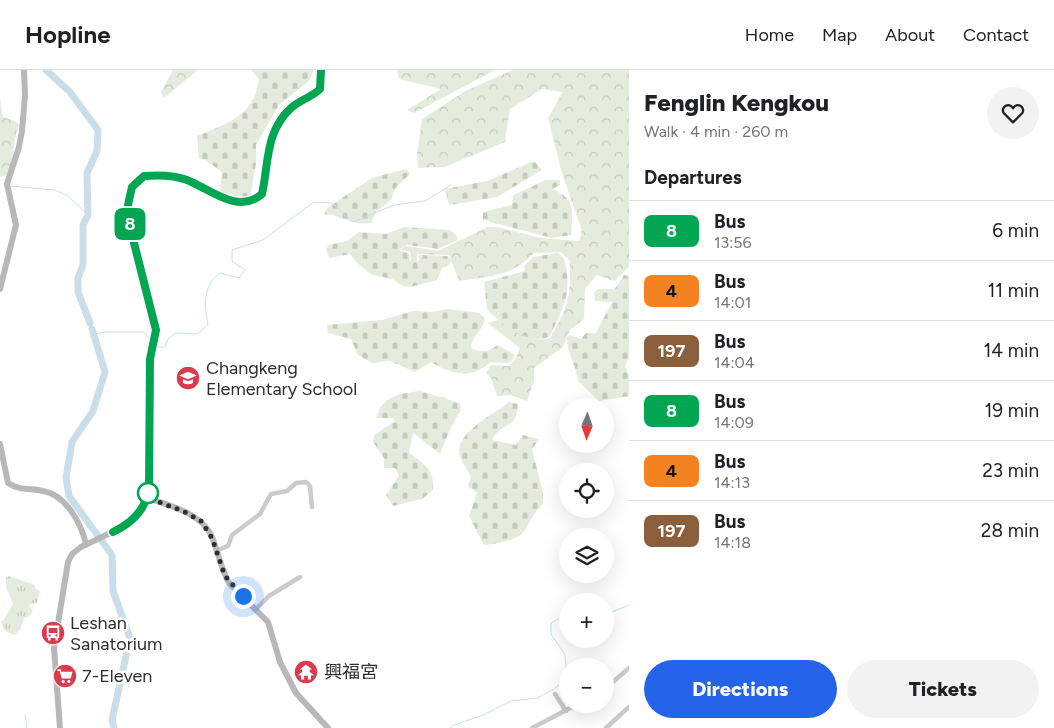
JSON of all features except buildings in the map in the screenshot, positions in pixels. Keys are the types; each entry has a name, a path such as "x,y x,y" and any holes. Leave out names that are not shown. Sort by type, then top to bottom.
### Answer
{"main road":[{"path":"0,289 16,224 8,187 21,139 26,96 24,70"},
{"path":"60,728 54,648 57,620 68,562 72,554 88,543 113,532 134,519 148,498 150,359 156,330 131,231 128,205 132,187 144,176 160,176 188,180 229,200 243,202 256,199 262,194 267,152 274,131 289,110 320,89 321,70"},
{"path":"0,444 8,483 21,490 44,491 60,499 68,506 88,543"},
{"path":"148,498 183,511 201,521 208,528 230,584 268,622 280,662 296,693 328,728"}],"street":[{"path":"216,551 228,546 232,535 260,514 270,494 286,491 296,483 306,482 310,486 312,507"},
{"path":"256,609 269,596 300,577"},
{"path":"614,681 629,668"},
{"path":"555,694 559,700"},
{"path":"606,728 629,707"},
{"path":"532,728 562,713"}],"green space":[{"path":"173,70 198,70 164,98 161,92"},
{"path":"251,70 314,70 309,81 279,105 256,145 256,163 250,198 232,199 220,192 222,172 205,160 199,159 197,136 229,122 252,102 259,79"},
{"path":"397,70 495,70 414,113 407,110 441,89 399,79"},
{"path":"513,70 629,70 629,267 614,281 597,275 585,289 584,319 570,330 563,347 534,368 534,381 527,401 510,395 497,396 491,378 486,373 491,365 509,366 515,360 520,348 488,323 498,320 529,338 550,338 565,310 570,284 570,261 561,252 534,253 509,271 459,281 449,255 417,254 417,261 411,261 410,252 399,250 406,246 438,251 488,227 498,227 540,238 579,241 582,231 562,173 548,118 563,92 542,89 510,109 505,142 445,167 418,168 417,154 422,119 467,90"},
{"path":"0,99 3,117 15,121 19,125 15,137 10,169 7,175 0,177"},
{"path":"534,161 542,170 497,197 449,205 445,189 487,181"},
{"path":"406,169 410,174 396,188 392,199 377,211 371,223 358,223 324,214 327,208 372,178"},
{"path":"546,180 560,180 560,185 552,189 566,197 569,202 572,213 571,235 552,238 483,220 483,212 512,205 513,195"},
{"path":"404,227 450,230 457,236 458,240 438,249 407,245 398,250 409,253 410,261 419,261 418,255 448,256 451,261 449,265 442,268 437,280 410,287 403,286 392,279 372,275 357,263 350,254 329,258 326,249 329,245 347,241 359,232 386,234"},
{"path":"558,253 566,265 568,283 566,299 550,336 542,339 525,336 507,327 487,309 484,282 525,271 524,266 533,257"},
{"path":"624,275 629,276 629,357 625,367 629,375 629,396 614,398 596,398 578,381 567,338 570,335 581,339 586,333 596,333 612,302 595,301 594,292 598,289 615,289"},
{"path":"448,309 480,313 485,320 472,342 473,350 487,351 498,345 515,355 512,361 507,363 491,362 469,373 446,370 431,362 415,372 390,361 372,363 358,355 351,339 328,333 327,325 382,320 413,311 432,312"},
{"path":"420,391 460,403 461,410 450,429 440,454 413,433 409,453 424,464 430,472 433,490 422,499 393,506 386,495 399,476 395,468 384,468 384,458 373,442 374,435 395,421 392,418 376,418 379,410 387,400 399,395"},
{"path":"509,402 518,404 517,413 512,422 500,430 492,440 516,445 523,435 539,439 532,449 543,493 543,504 518,537 484,545 469,516 477,493 468,486 471,477 461,459 459,448 462,440 476,425"},
{"path":"9,576 35,585 35,588 40,591 37,603 30,604 29,607 33,610 30,616 24,618 20,630 14,635 5,631 1,621 4,620 13,604 6,587 6,577"}],"waterway":[{"path":"46,70 70,92 98,130 97,151 87,173 88,215 83,225 83,265 78,278 78,292 90,323"},
{"path":"156,347 165,347 168,339 175,333 198,334 208,324 206,296 210,283 220,273 239,278 245,270 232,261 232,250 263,240 314,202 332,203 353,222 394,205 425,201 451,185"},
{"path":"10,186 54,190 67,195 88,215"},
{"path":"92,329 105,372 93,411 72,442 66,478 69,496 112,555 113,591 130,638 112,720 114,728"},
{"path":"94,334 106,332 144,332 151,341"},
{"path":"614,611 629,605"},
{"path":"559,619 551,623 551,634 559,646"},
{"path":"450,728 511,701 537,698 554,689 563,682 566,667 565,655 560,648"},
{"path":"25,715 27,728"}],"bus line":[{"name":"8","path":"113,532 134,519 148,498 149,486 150,359 156,330 131,231 128,205 132,187 135,182 144,176 160,176 188,180 229,200 243,202 256,199 262,194 267,152 278,124 296,104 316,94 320,89 322,81 321,70"}],"place":[{"name":"Changkeng Elementary School","path":"188,378"},
{"name":"Leshan Sanatorium","path":"53,633"},
{"name":"興福宮","path":"306,672"},
{"name":"7-Eleven","path":"65,676"}],"route":[{"path":"148,493 148,498 183,511 201,521 208,528 225,576 230,584 243,596"}]}
